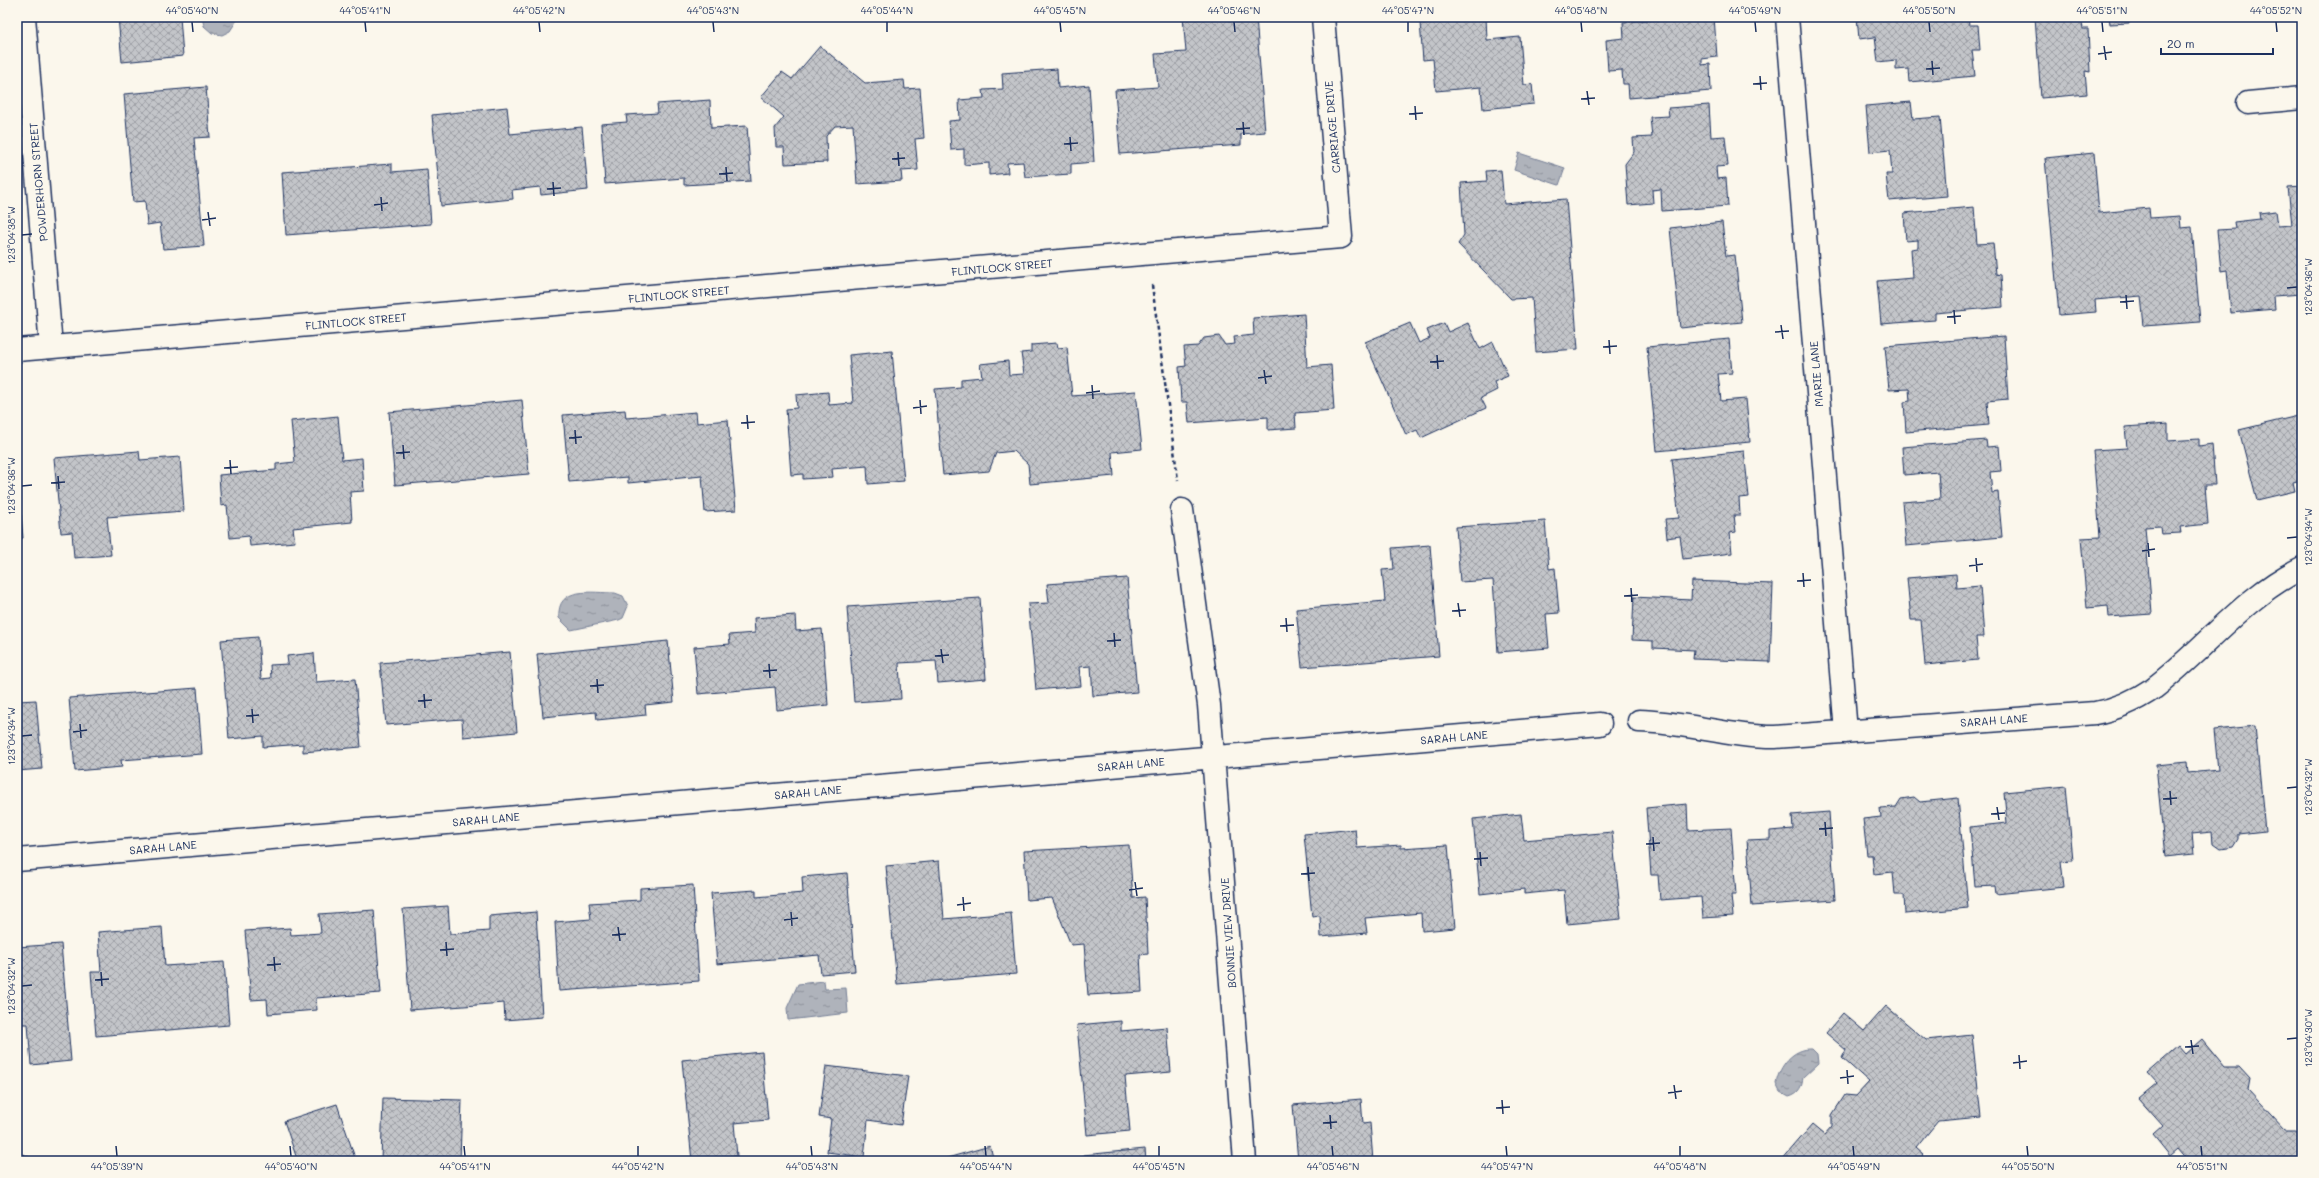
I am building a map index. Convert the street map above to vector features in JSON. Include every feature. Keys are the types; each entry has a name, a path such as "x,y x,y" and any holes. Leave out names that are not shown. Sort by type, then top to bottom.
{"street":[{"name":"POWDERHORN STREET","path":"24,17 51,347"},
{"name":"CARRIAGE DRIVE","path":"1324,17 1341,237"},
{"name":"MARIE LANE","path":"1787,17 1846,732"},
{"path":"2248,103 2302,98"},
{"name":"FLINTLOCK STREET","path":"17,350 1341,237"},
{"name":"BONNIE VIEW DRIVE","path":"1182,510 1209,705 1245,1161"},
{"name":"SARAH LANE","path":"1639,721 1682,724 1750,737 1846,732 2095,713 2114,709 2136,701 2154,688 2256,597 2275,582 2302,568"},
{"name":"SARAH LANE","path":"17,860 1600,724"}],"path":[{"path":"1148,254 1182,510"}],"water":[{"path":"202,17 239,17 230,31 222,35 212,33 204,26"},
{"path":"1519,153 1565,168 1559,185 1514,170"},
{"path":"587,592 615,593 623,596 628,606 623,618 619,620 571,630 559,618 560,607 563,600 570,596"},
{"path":"824,981 825,989 846,988 848,1013 788,1020 787,1008 798,984"},
{"path":"1805,1049 1812,1049 1817,1054 1818,1063 1803,1077 1801,1087 1798,1092 1789,1097 1780,1092 1776,1084 1780,1071 1788,1059"}],"building":[{"path":"118,17 180,17 183,56 122,62"},
{"path":"1183,17 1256,17 1265,132 1241,134 1241,145 1120,154 1115,90 1158,87 1155,54 1186,52"},
{"path":"1428,17 1486,17 1487,40 1520,37 1524,85 1532,84 1534,104 1483,109 1481,87 1436,91 1433,59 1423,60 1420,23 1428,22"},
{"path":"1688,17 1714,17 1717,57 1702,59 1702,65 1710,64 1711,91 1629,98 1628,84 1623,84 1622,70 1608,71 1606,40 1624,38 1623,22"},
{"path":"1857,17 1968,17 1969,25 1978,25 1980,50 1972,50 1975,76 1909,82 1908,69 1896,70 1896,60 1878,62 1875,37 1859,39"},
{"path":"2035,17 2086,17 2082,22 2083,29 2088,29 2090,72 2085,71 2087,94 2041,98"},
{"path":"2109,17 2128,17 2129,23 2110,24"},
{"path":"820,46 865,83 904,80 905,89 920,88 924,138 915,139 918,170 901,171 902,181 857,184 853,125 835,126 826,136 827,162 785,164 784,147 776,147 775,128 784,117 761,97 782,72 792,79"},
{"path":"1057,69 1058,88 1089,85 1094,162 1071,164 1071,174 1025,177 1023,162 1007,163 1008,173 989,175 989,163 964,165 964,149 951,150 949,121 960,120 959,100 984,98 983,90 1003,89 1002,73"},
{"path":"206,87 210,137 194,138 204,246 163,249 160,223 147,225 145,201 133,202 124,94"},
{"path":"710,100 711,128 747,126 751,181 684,185 684,178 605,184 601,124 627,122 626,115 658,113 657,104"},
{"path":"1911,102 1913,119 1940,117 1947,196 1889,201 1886,174 1892,174 1890,150 1870,152 1866,106"},
{"path":"1709,105 1711,137 1725,136 1728,166 1716,167 1717,179 1726,178 1728,206 1662,211 1661,189 1652,190 1653,203 1628,205 1625,164 1634,152 1633,138 1652,137 1650,117 1669,116 1668,108"},
{"path":"507,107 510,134 582,127 588,190 541,195 540,187 512,190 513,199 441,206 432,115"},
{"path":"2094,153 2099,213 2149,208 2150,218 2180,216 2181,228 2192,227 2200,322 2144,326 2141,296 2095,300 2096,312 2059,315 2045,158"},
{"path":"392,164 392,172 427,169 431,224 286,235 282,172"},
{"path":"1501,170 1504,204 1566,199 1578,349 1536,352 1532,298 1511,299 1458,244 1464,235 1461,183 1487,181 1486,171"},
{"path":"2302,186 2302,294 2274,296 2275,309 2231,313 2227,270 2221,271 2217,230 2235,229 2234,222 2260,219 2259,213 2276,211 2278,226 2292,225 2288,187"},
{"path":"1974,207 1977,244 1993,243 1996,274 2001,275 2003,307 1935,313 1935,320 1881,324 1877,281 1913,278 1911,249 1918,248 1918,240 1906,241 1904,213"},
{"path":"1722,222 1726,256 1735,255 1742,322 1680,328 1670,228"},
{"path":"1304,314 1307,367 1331,365 1334,410 1295,413 1296,428 1268,430 1268,417 1189,423 1187,402 1181,402 1179,367 1186,366 1184,347 1198,346 1204,338 1219,336 1225,345 1235,344 1234,337 1254,335 1253,318"},
{"path":"1410,323 1419,343 1430,338 1427,330 1444,323 1448,332 1468,323 1480,349 1493,342 1508,376 1494,382 1497,390 1481,398 1486,408 1421,438 1417,430 1406,435 1365,342"},
{"path":"2004,336 2008,399 1987,401 1989,425 1906,432 1904,402 1910,401 1909,389 1889,390 1885,346"},
{"path":"1729,339 1732,373 1718,374 1721,401 1746,399 1750,442 1657,451 1647,347"},
{"path":"1057,343 1058,348 1067,347 1072,396 1136,391 1142,449 1112,452 1114,476 1030,484 1028,464 1014,451 996,453 989,471 943,475 935,389 961,387 961,379 982,377 980,364 1008,361 1009,375 1024,374 1021,353 1031,352 1031,345"},
{"path":"892,351 904,481 868,484 867,466 832,469 833,477 803,479 803,474 791,475 786,409 797,408 796,395 828,392 829,405 853,403 849,355"},
{"path":"522,400 529,474 395,485 389,412"},
{"path":"625,410 626,418 696,412 697,423 728,420 736,510 705,512 702,476 628,483 628,477 569,482 563,415"},
{"path":"2302,415 2302,480 2293,482 2295,491 2257,500 2239,430"},
{"path":"338,416 342,460 362,458 364,491 350,492 352,522 293,528 295,542 250,546 249,536 230,538 227,505 221,506 219,475 276,470 276,464 295,462 291,421"},
{"path":"2168,424 2168,441 2199,439 2199,446 2212,444 2215,485 2205,485 2208,524 2180,527 2181,533 2161,534 2160,526 2145,527 2152,614 2109,617 2108,606 2087,608 2081,538 2100,537 2093,450 2127,448 2125,427"},
{"path":"1986,440 1987,447 1999,446 2001,471 1990,472 1992,493 1998,492 2002,537 1906,546 1902,502 1940,499 1938,472 1904,475 1902,447"},
{"path":"139,451 140,460 180,457 184,511 107,517 111,555 74,558 72,532 61,533 54,458"},
{"path":"1744,451 1749,497 1739,498 1740,515 1734,515 1736,532 1730,533 1732,553 1683,559 1680,536 1667,538 1665,519 1679,518 1672,459"},
{"path":"17,465 23,538 17,539"},
{"path":"1545,521 1549,569 1555,568 1559,613 1546,614 1549,648 1498,652 1493,580 1460,582 1456,527"},
{"path":"1430,545 1439,656 1302,667 1296,609 1385,601 1382,570 1394,569 1392,548"},
{"path":"1956,574 1957,588 1980,586 1984,637 1976,637 1978,660 1925,665 1921,620 1911,620 1907,578"},
{"path":"1127,578 1137,692 1093,696 1091,666 1079,667 1081,686 1036,690 1028,604 1049,603 1047,584"},
{"path":"1692,581 1773,584 1770,662 1693,659 1694,650 1653,648 1653,641 1632,640 1634,597 1691,600"},
{"path":"980,598 986,679 938,683 936,661 899,663 901,699 854,702 847,607"},
{"path":"795,615 796,631 822,629 828,705 777,710 775,687 698,694 694,647 730,644 729,635 755,633 754,618"},
{"path":"258,637 261,679 271,678 270,665 288,664 287,656 314,653 316,682 355,679 361,747 303,752 303,744 263,747 263,736 229,739 221,640"},
{"path":"668,641 674,702 645,705 646,715 597,720 596,712 543,717 537,654"},
{"path":"510,652 517,732 463,737 462,719 386,725 380,663"},
{"path":"197,688 202,754 121,760 122,767 75,771 69,698"},
{"path":"17,693 18,701 36,700 42,769 17,771"},
{"path":"2255,726 2265,831 2238,834 2238,839 2233,847 2220,849 2213,844 2212,832 2192,834 2194,854 2165,857 2156,765 2187,762 2188,773 2218,770 2214,730"},
{"path":"2066,786 2073,860 2061,861 2064,887 1996,894 1995,886 1975,887 1970,827 2007,823 2004,792"},
{"path":"1914,797 1920,802 1958,798 1968,908 1905,914 1904,895 1895,895 1893,872 1874,874 1872,855 1867,855 1863,819 1881,817 1880,808 1896,807 1901,799"},
{"path":"1687,804 1688,830 1731,828 1736,895 1731,895 1733,916 1703,918 1701,897 1660,900 1658,875 1651,875 1646,808"},
{"path":"1829,812 1835,900 1752,906 1747,840 1770,839 1770,831 1793,829 1792,815"},
{"path":"1521,814 1524,840 1612,832 1621,919 1567,924 1564,890 1524,894 1524,889 1480,894 1473,819"},
{"path":"1355,829 1357,848 1401,845 1401,848 1448,845 1455,928 1422,931 1421,913 1365,918 1367,933 1321,937 1320,916 1312,917 1304,834"},
{"path":"1129,845 1133,898 1145,897 1148,954 1140,955 1142,992 1088,995 1084,944 1071,945 1052,898 1027,900 1024,851"},
{"path":"939,861 944,919 1011,913 1016,974 897,984 886,866"},
{"path":"847,873 855,971 821,974 819,955 717,964 711,893 756,890 756,897 803,893 802,877"},
{"path":"693,885 699,981 559,991 555,922 591,919 589,903 640,900 640,888"},
{"path":"448,906 450,934 489,931 489,916 536,912 542,1017 505,1020 504,1003 410,1010 403,909"},
{"path":"374,910 381,993 316,998 317,1010 268,1014 267,999 251,1000 245,931 290,928 291,935 321,933 319,914"},
{"path":"162,927 165,966 224,962 229,1025 96,1036 91,972 101,972 98,932"},
{"path":"61,944 71,1061 31,1065 28,1024 17,1024 17,947"},
{"path":"1886,1006 1926,1040 1972,1035 1981,1117 1938,1121 1916,1148 1924,1155 1919,1161 1781,1161 1812,1125 1824,1135 1832,1126 1832,1115 1845,1095 1856,1096 1869,1082 1842,1058 1846,1050 1826,1033 1843,1013 1864,1031"},
{"path":"1121,1021 1121,1031 1167,1027 1171,1072 1125,1076 1130,1131 1087,1135 1077,1025"},
{"path":"2202,1039 2225,1067 2239,1067 2250,1079 2248,1090 2284,1129 2294,1129 2302,1138 2302,1159 2300,1161 2190,1161 2179,1148 2171,1155 2154,1134 2163,1126 2138,1098 2156,1083 2147,1073 2178,1046 2185,1054"},
{"path":"762,1052 768,1120 734,1123 737,1156 692,1161 682,1060"},
{"path":"826,1066 908,1076 901,1125 868,1120 864,1157 827,1152 831,1119 819,1117"},
{"path":"383,1098 462,1100 460,1161 381,1161"},
{"path":"1361,1099 1363,1124 1370,1123 1373,1161 1298,1161 1293,1105"},
{"path":"337,1104 356,1161 289,1161 297,1159 284,1121"},
{"path":"990,1146 994,1161 948,1161 947,1158"},
{"path":"1145,1149 1146,1161 1084,1161 1083,1155"},
{"path":"23,1154 36,1161 19,1161"}]}
